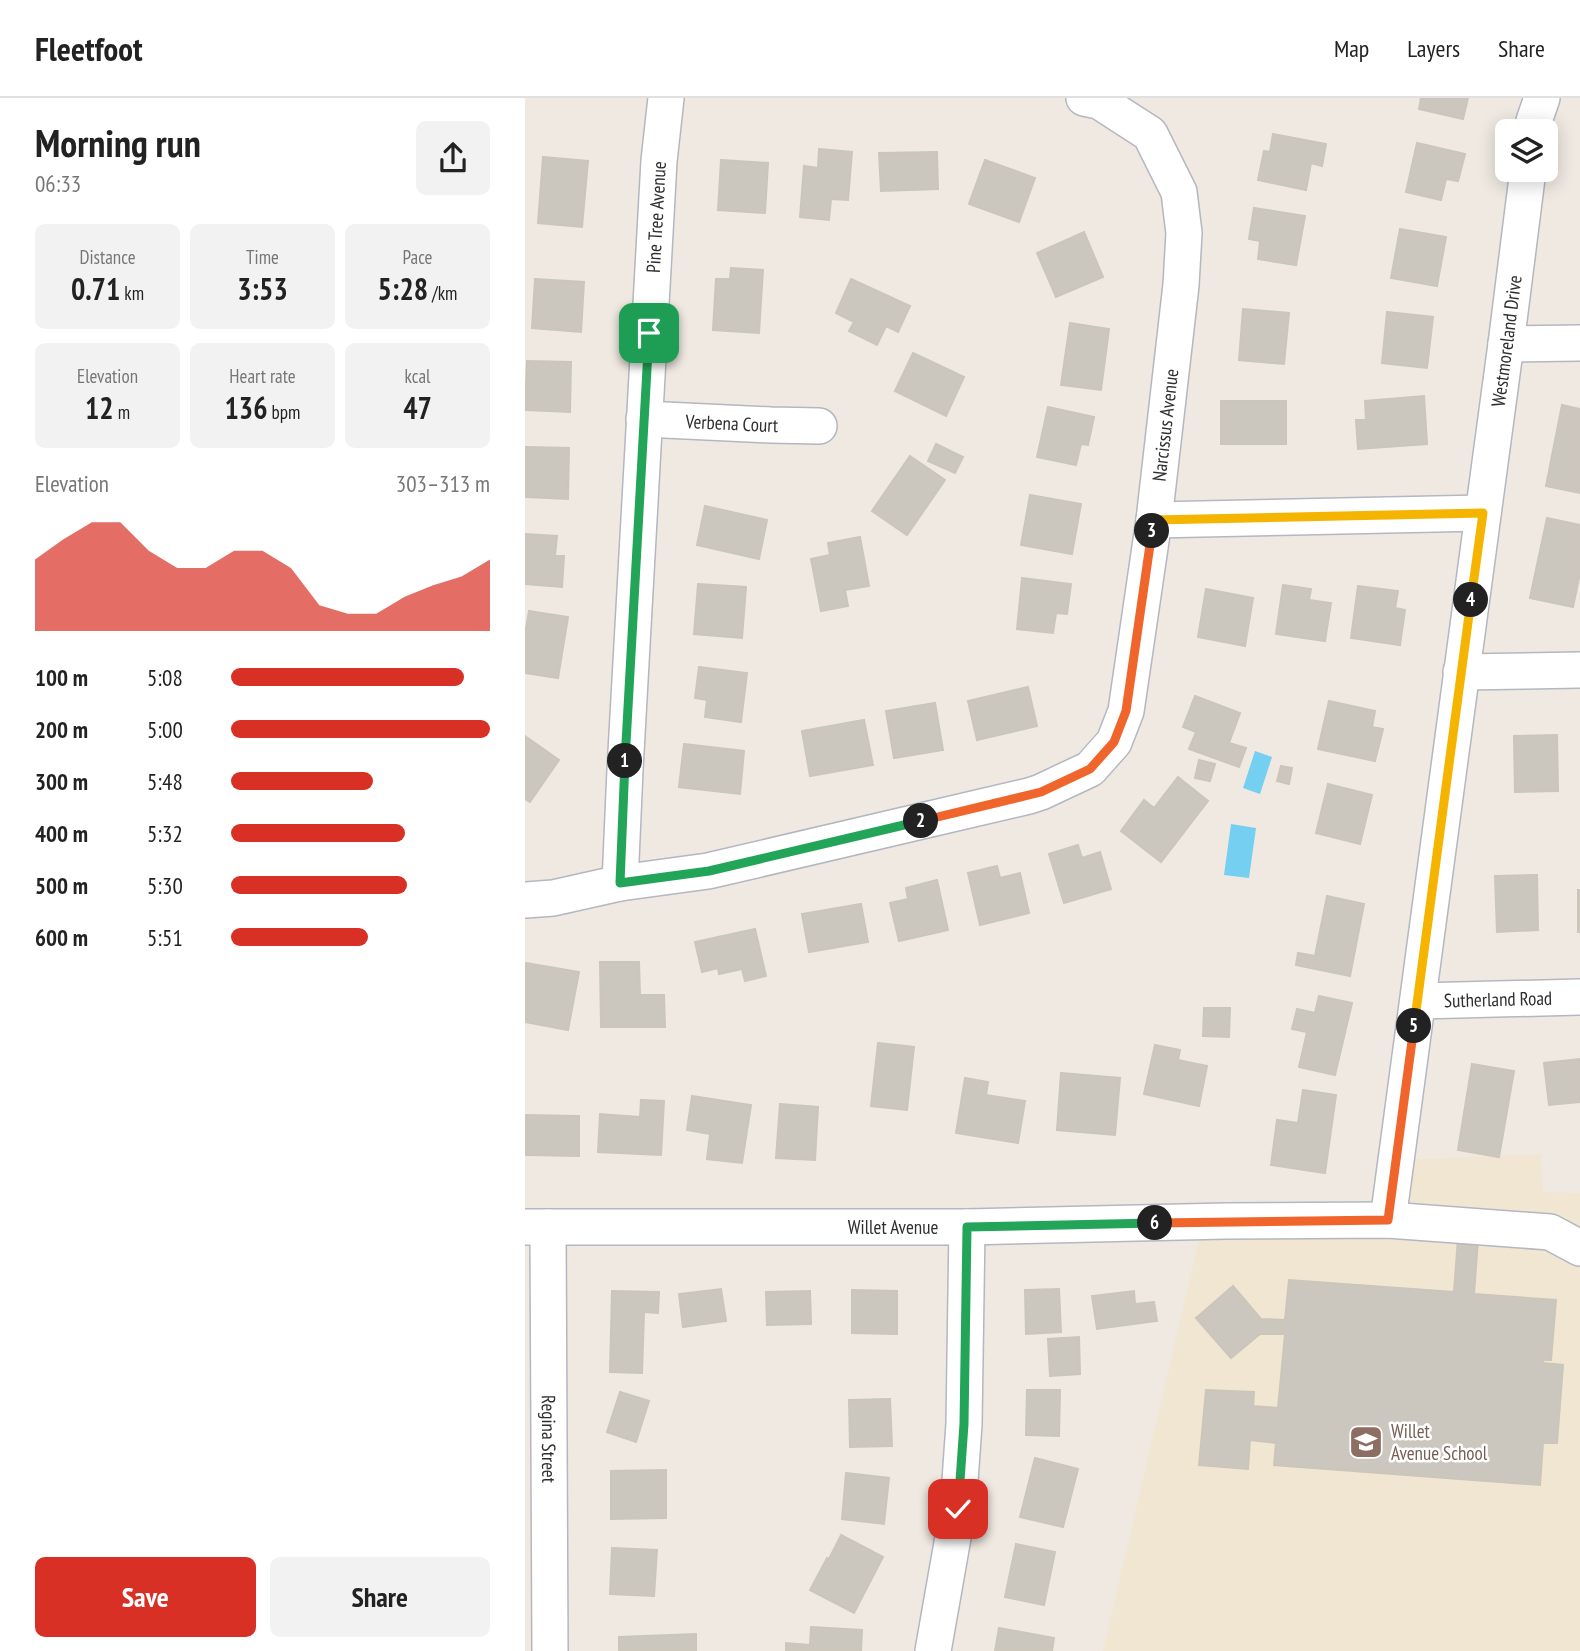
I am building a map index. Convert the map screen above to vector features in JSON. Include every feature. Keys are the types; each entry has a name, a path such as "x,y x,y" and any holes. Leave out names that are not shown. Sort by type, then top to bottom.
{"street":[{"name":"Pine Tree Avenue","path":"620,883 659,161 666,98"},
{"name":"Narcissus Avenue","path":"525,900 553,898 620,883 709,871 1029,796 1090,769 1114,742 1126,711 1154,520 1181,285 1184,233 1179,192 1150,134 1099,101 1084,98"},
{"path":"1535,119 1542,98"},
{"name":"Westmoreland Drive","path":"1388,1220 1526,182"},
{"path":"1506,344 1580,343"},
{"name":"Verbena Court","path":"644,419 819,426"},
{"path":"1154,520 1483,513"},
{"path":"1461,672 1580,670"},
{"name":"Sutherland Road","path":"1418,1001 1580,997"},
{"name":"Willet Avenue","path":"537,1227 967,1227 1388,1220 1550,1232 1580,1248"},
{"name":"Regina Street","path":"537,1227 550,1651"},
{"path":"933,1651 958,1509 964,1424 967,1227"}],"shaded area":[{"name":"Willet Avenue School","path":"1541,1154 1543,1192 1580,1193 1580,1651 1103,1651 1203,1222 1388,1233 1401,1160"}],"water":[{"path":"1255,751 1272,757 1260,794 1243,788"},
{"path":"1231,824 1256,828 1249,878 1224,875"}],"building":[{"path":"1421,98 1468,98 1463,119 1419,109"},
{"path":"1273,134 1326,144 1322,166 1311,163 1306,190 1258,180 1264,151 1270,152"},
{"path":"1417,143 1465,154 1458,181 1446,179 1441,200 1406,192"},
{"path":"819,149 852,152 848,200 831,199 829,220 800,217 804,166 818,168"},
{"path":"937,152 938,189 881,191 879,153"},
{"path":"543,157 588,161 582,227 538,223"},
{"path":"721,160 768,163 765,213 718,210"},
{"path":"985,160 1035,178 1019,222 969,204"},
{"path":"1254,208 1305,216 1296,265 1258,259 1260,241 1249,239"},
{"path":"1400,229 1446,237 1437,286 1391,278"},
{"path":"1084,232 1103,277 1056,297 1037,253"},
{"path":"731,268 763,270 759,333 713,330 716,279 730,279"},
{"path":"535,279 584,282 581,332 532,328"},
{"path":"851,279 910,306 898,332 886,326 877,345 849,331 854,322 836,313"},
{"path":"1243,309 1289,313 1284,364 1239,360"},
{"path":"1387,312 1433,317 1427,368 1382,363"},
{"path":"1070,323 1109,329 1101,390 1061,385"},
{"path":"913,353 964,377 946,416 895,391"},
{"path":"527,361 571,362 570,412 525,410"},
{"path":"1424,396 1427,444 1358,449 1356,420 1366,420 1365,401"},
{"path":"1221,401 1286,401 1286,444 1221,444"},
{"path":"1562,405 1580,409 1580,493 1546,486"},
{"path":"1048,407 1094,417 1088,445 1081,444 1076,465 1037,457"},
{"path":"936,444 963,457 955,473 928,461"},
{"path":"525,447 569,448 568,499 525,497"},
{"path":"910,456 945,480 907,535 872,511"},
{"path":"1030,495 1081,504 1072,554 1021,545"},
{"path":"705,506 767,520 759,559 697,545"},
{"path":"1547,518 1580,525 1580,573 1573,607 1530,598"},
{"path":"525,534 557,536 555,556 564,556 562,587 525,584"},
{"path":"860,537 869,586 845,590 848,606 821,611 811,559 830,555 828,543"},
{"path":"1022,578 1071,584 1067,614 1056,613 1053,633 1017,629"},
{"path":"698,584 746,587 742,638 694,634"},
{"path":"1283,585 1311,589 1309,600 1331,603 1325,641 1276,634"},
{"path":"1358,586 1398,591 1395,608 1405,610 1400,645 1351,638"},
{"path":"1206,589 1253,598 1245,646 1198,637"},
{"path":"529,611 568,617 558,678 525,673 525,634"},
{"path":"699,667 747,673 741,722 705,717 707,700 695,698"},
{"path":"1028,687 1037,726 977,740 968,701"},
{"path":"1195,696 1240,713 1229,743 1246,748 1239,767 1189,749 1196,732 1183,727"},
{"path":"1329,701 1375,711 1372,727 1383,729 1375,761 1318,749"},
{"path":"935,703 943,750 894,758 886,711"},
{"path":"864,720 873,765 810,776 802,731"},
{"path":"1557,735 1558,791 1515,792 1514,736"},
{"path":"525,736 559,760 530,802 525,799"},
{"path":"684,744 744,751 740,794 679,787"},
{"path":"1199,760 1215,764 1210,781 1195,778"},
{"path":"1281,766 1292,768 1289,784 1277,781"},
{"path":"1178,777 1208,801 1161,862 1121,831 1144,800 1154,808"},
{"path":"1328,784 1372,795 1360,844 1316,833"},
{"path":"1078,845 1082,858 1100,852 1111,889 1064,903 1049,854"},
{"path":"997,866 1000,878 1020,873 1029,913 980,925 968,873"},
{"path":"1537,875 1538,930 1497,932 1495,876"},
{"path":"937,880 948,930 899,941 890,903 908,899 906,888"},
{"path":"1580,890 1580,932 1578,932"},
{"path":"1327,896 1364,904 1350,976 1296,965 1298,953 1315,956"},
{"path":"861,904 868,942 809,952 802,914"},
{"path":"755,929 766,976 745,981 742,969 719,974 718,968 702,972 695,942"},
{"path":"600,962 639,962 640,995 664,995 665,1027 601,1027"},
{"path":"526,963 579,972 568,1030 525,1022"},
{"path":"1319,996 1352,1003 1335,1075 1299,1067 1307,1032 1292,1029 1297,1009 1315,1013"},
{"path":"1204,1008 1230,1008 1229,1037 1203,1036"},
{"path":"878,1043 914,1047 907,1110 871,1106"},
{"path":"1155,1045 1180,1050 1178,1060 1207,1066 1199,1106 1144,1094"},
{"path":"1580,1059 1580,1102 1549,1105 1544,1063"},
{"path":"1472,1064 1514,1071 1499,1157 1458,1150"},
{"path":"1061,1073 1120,1078 1115,1135 1057,1130"},
{"path":"965,1078 988,1082 986,1095 1025,1101 1018,1143 956,1133"},
{"path":"1303,1090 1336,1095 1325,1173 1271,1165 1277,1120 1298,1123"},
{"path":"692,1096 751,1105 742,1163 707,1159 710,1134 687,1130"},
{"path":"641,1100 664,1101 661,1155 598,1152 600,1114 640,1117"},
{"path":"780,1104 818,1107 815,1160 776,1158"},
{"path":"525,1115 579,1116 579,1156 525,1155"},
{"path":"1458,1238 1478,1240 1474,1294 1556,1300 1551,1360 1543,1360 1543,1363 1563,1365 1557,1443 1543,1443 1540,1485 1274,1465 1276,1443 1250,1440 1248,1469 1199,1465 1206,1390 1254,1392 1253,1406 1278,1408 1285,1334 1260,1334 1231,1358 1196,1318 1233,1286 1261,1319 1285,1320 1289,1280 1454,1292"},
{"path":"721,1289 726,1321 683,1327 679,1294"},
{"path":"1059,1289 1061,1332 1026,1334 1025,1290"},
{"path":"852,1290 897,1291 897,1334 852,1333"},
{"path":"612,1291 659,1292 658,1313 644,1312 642,1373 610,1372"},
{"path":"810,1291 811,1324 767,1325 766,1292"},
{"path":"1134,1291 1135,1304 1154,1302 1157,1321 1097,1329 1092,1296"},
{"path":"1079,1337 1080,1374 1050,1376 1048,1339"},
{"path":"1027,1390 1060,1390 1059,1436 1026,1435"},
{"path":"620,1392 649,1401 636,1442 607,1432"},
{"path":"890,1399 892,1446 850,1447 849,1400"},
{"path":"1035,1458 1078,1469 1063,1527 1020,1517"},
{"path":"666,1470 666,1518 611,1519 611,1471"},
{"path":"846,1473 889,1478 884,1524 842,1519"},
{"path":"841,1535 883,1557 854,1613 810,1590"},
{"path":"1016,1544 1055,1552 1044,1605 1005,1597"},
{"path":"612,1548 657,1550 654,1596 610,1594"},
{"path":"811,1627 862,1630 861,1651 786,1651 786,1643 810,1645"},
{"path":"999,1628 1054,1638 1052,1651 995,1651"},
{"path":"696,1634 696,1651 619,1651 619,1637"}],"place":[{"name":"Willet Avenue School","path":"1366,1442"}],"route":[{"path":"649,333 620,883 709,871 1029,796 1090,769 1114,742 1126,711 1154,520 1483,513 1388,1220 967,1227 964,1424 958,1509"}]}
